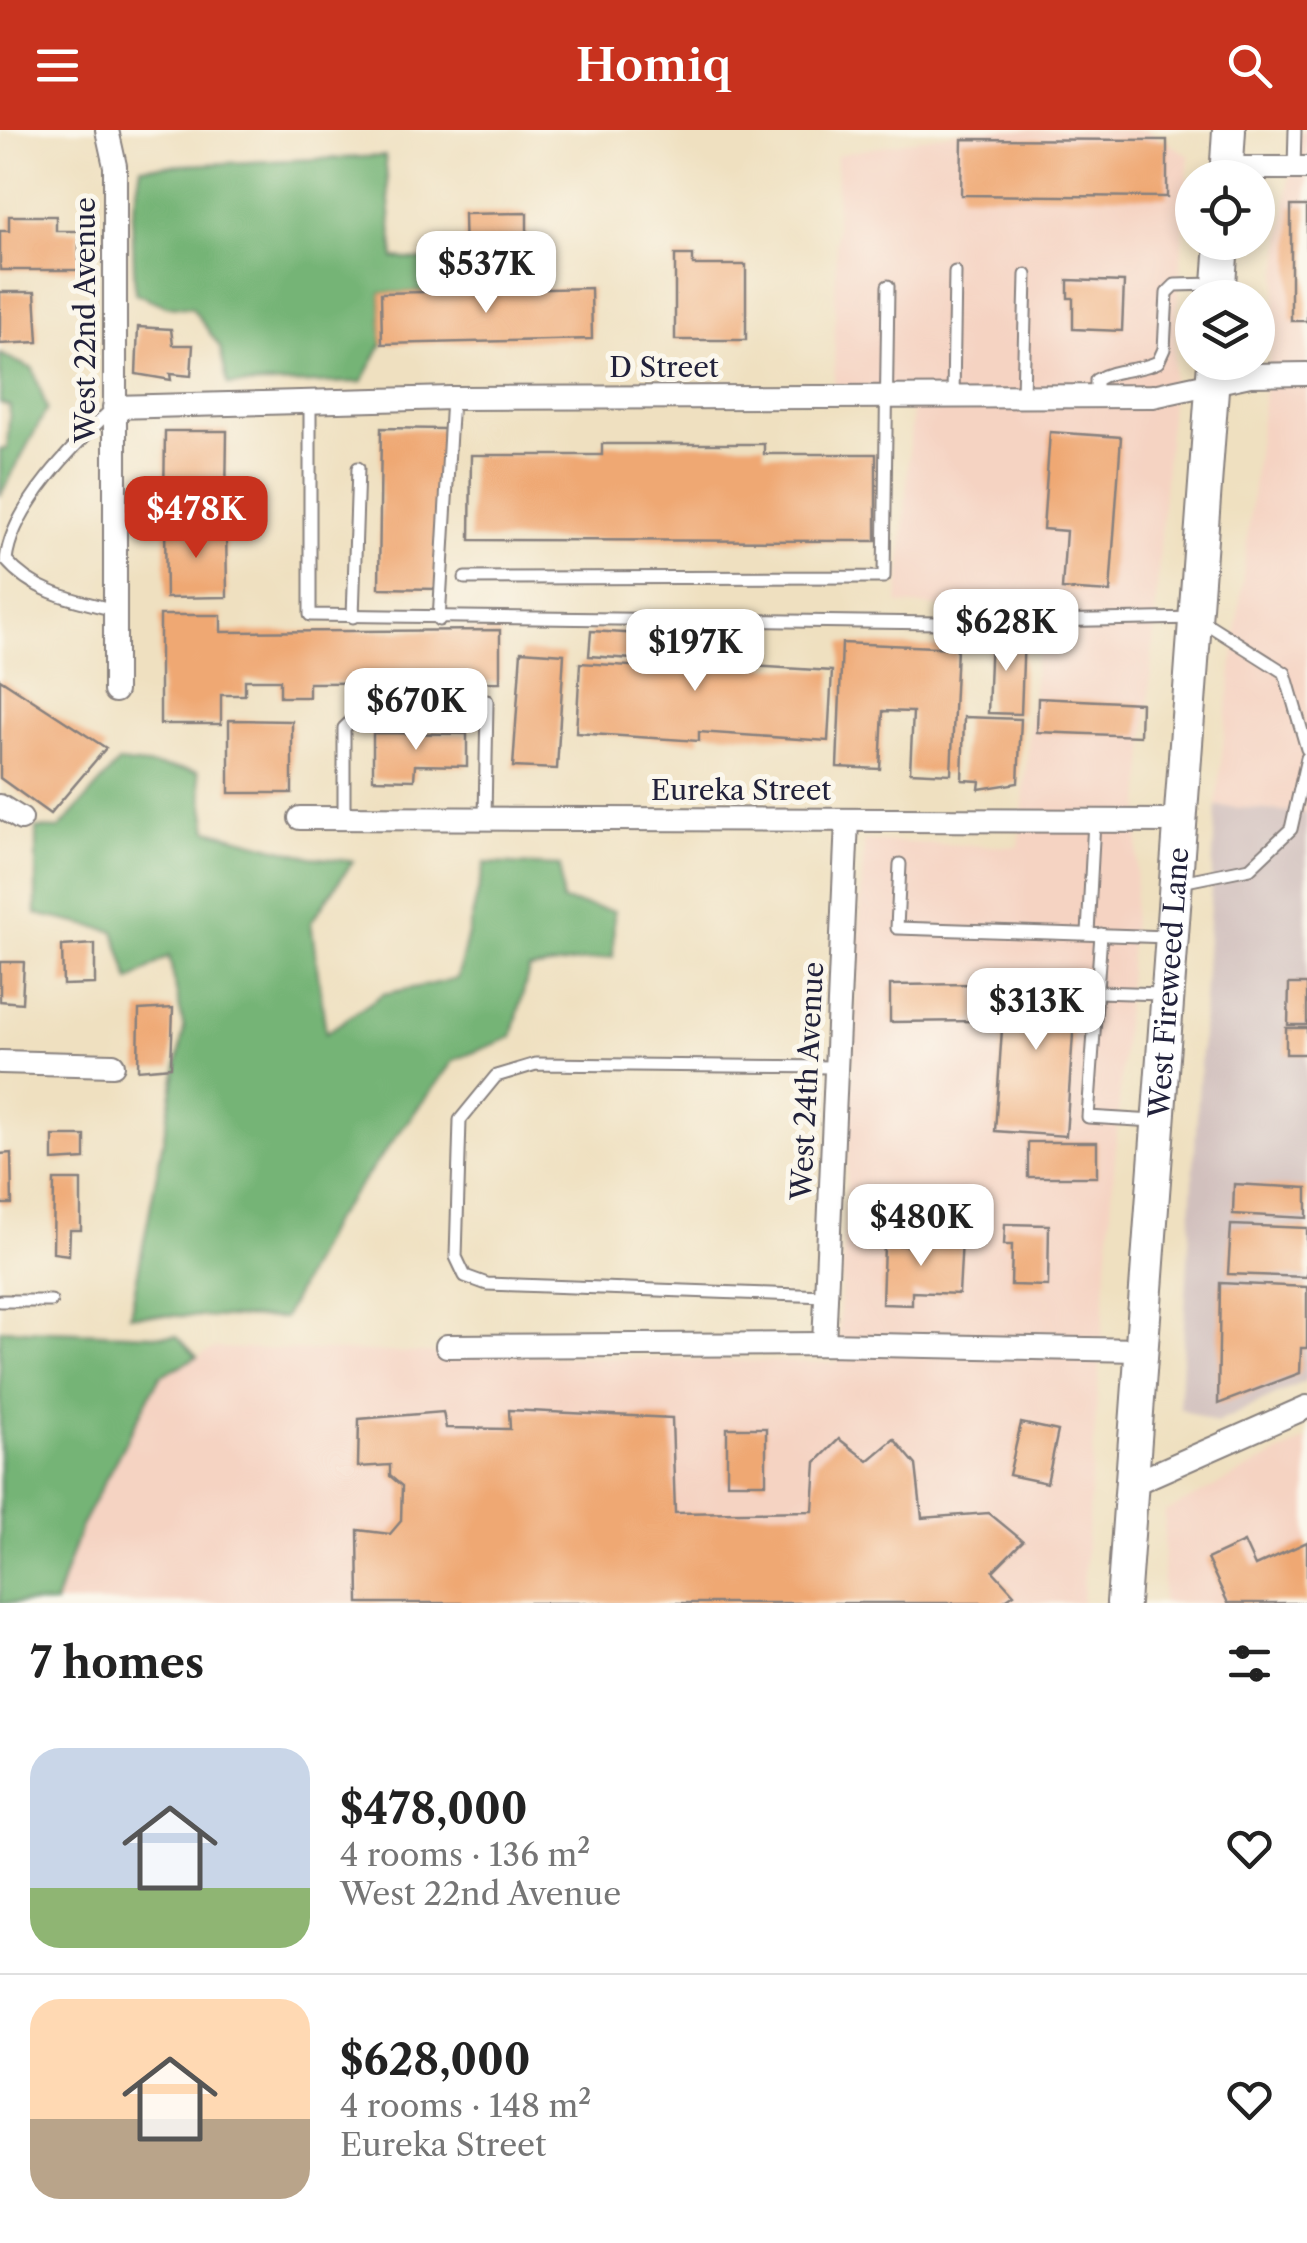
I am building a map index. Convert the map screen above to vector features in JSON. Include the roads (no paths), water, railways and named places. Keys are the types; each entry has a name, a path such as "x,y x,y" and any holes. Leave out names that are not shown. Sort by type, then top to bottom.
{"main road":[{"path":"1227,160 1229,130"},
{"name":"West Fireweed Lane","path":"1123,1603 1213,380"}],"street":[{"name":"West 22nd Avenue","path":"107,130 115,166 115,691"},
{"path":"1275,170 1301,168"},
{"name":"D Street","path":"1275,373 1307,374"},
{"name":"D Street","path":"114,407 452,398 1152,396 1193,380"},
{"path":"0,806 21,819"},
{"name":"Eureka Street","path":"300,818 1182,822"},
{"name":"West 24th Avenue","path":"824,1344 848,821"},
{"path":"0,1062 114,1065"},
{"path":"446,1346 824,1344 1141,1350"},
{"path":"1130,1485 1307,1407"}],"lane":[{"path":"1295,130 1301,168"},
{"path":"953,396 955,272"},
{"path":"1023,396 1026,275"},
{"path":"1096,396 1096,380 1110,372 1139,371 1158,362 1164,349 1167,293 1175,285"},
{"path":"465,578 884,577 888,286"},
{"path":"440,620 452,398"},
{"path":"310,400 310,615 440,620 939,623 1198,618 1284,673 1307,750"},
{"path":"114,407 74,445 24,514 8,538 6,560 22,579 40,588 115,610"},
{"path":"353,617 358,468"},
{"path":"344,818 344,728 372,701 468,701 488,702 485,819"},
{"path":"1177,883 1250,868 1291,829 1307,758"},
{"path":"1094,821 1097,992 1088,1117 1158,1121"},
{"path":"900,864 897,928 1172,937"},
{"path":"1097,992 1167,994"},
{"path":"826,1296 486,1284 465,1276 456,1257 460,1120 496,1076 536,1064 838,1067"},
{"path":"0,1302 51,1301"}]}
